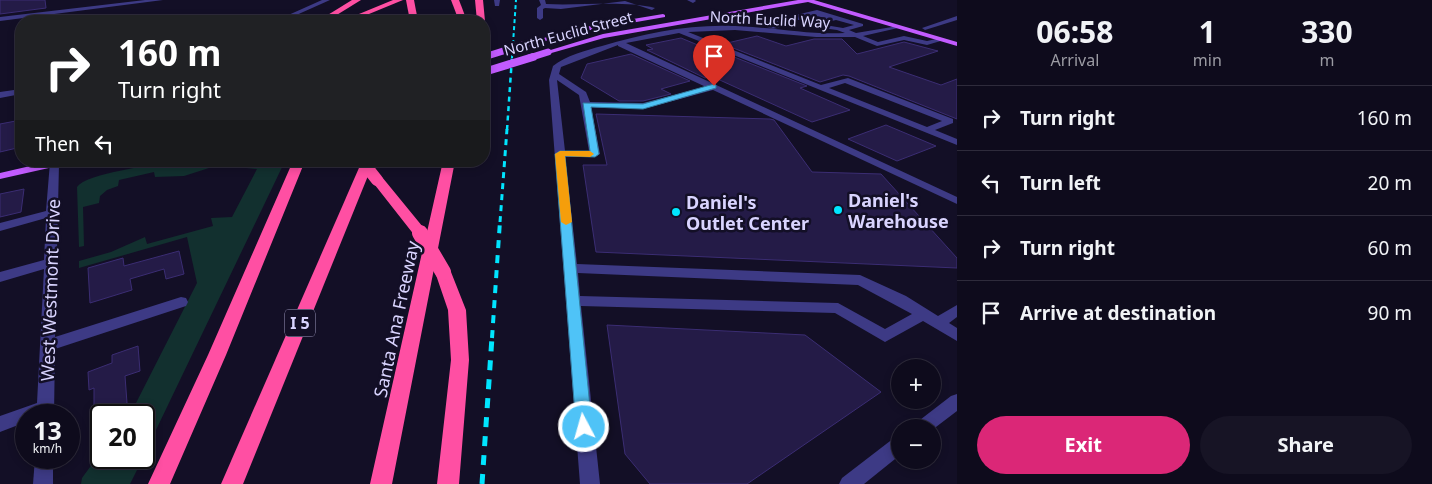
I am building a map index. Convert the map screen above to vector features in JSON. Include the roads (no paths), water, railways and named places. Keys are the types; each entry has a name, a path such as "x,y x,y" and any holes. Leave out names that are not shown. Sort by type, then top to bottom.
{"highway":[{"path":"332,15 357,0"},
{"path":"361,15 399,0"},
{"path":"410,0 413,15"},
{"path":"455,0 460,15"},
{"path":"479,0 480,15"},
{"path":"159,484 217,355 296,167"},
{"name":"I 5","path":"232,484 365,167"},
{"path":"367,167 430,248 443,272 457,310 460,360 448,484"},
{"name":"Santa Ana Freeway","path":"381,484 448,167"}],"main road":[{"path":"711,9 769,0"},
{"path":"808,0 957,44"},
{"name":"North Euclid Street","path":"490,70 603,36 808,0"},
{"path":"828,0 957,37"},
{"name":"North Euclid Street","path":"490,55 555,36 606,25 674,15"},
{"path":"0,176 42,167"}],"street":[{"path":"31,15 160,0"},
{"path":"292,15 327,0"},
{"path":"540,18 540,8 543,3 585,5 623,0"},
{"path":"627,0 652,8"},
{"path":"585,5 592,9"},
{"path":"805,26 834,18 818,14 784,22 780,26 764,23 817,12 861,25 843,30"},
{"path":"0,19 15,17"},
{"path":"925,28 957,18"},
{"path":"798,35 792,26 835,27 877,44 904,38 927,43 941,40"},
{"name":"North Euclid Way","path":"556,71 570,59 621,44 680,31 725,28 798,35 856,37 896,27"},
{"path":"680,31 957,142"},
{"path":"621,44 957,201"},
{"path":"560,154 595,154 583,94 556,71 553,80 590,484"},
{"path":"822,87 845,80 950,120 927,130"},
{"path":"586,104 643,106 714,86"},
{"path":"0,96 15,93"},
{"name":"West Westmont Drive","path":"45,404 52,213 59,167"},
{"path":"0,226 52,213"},
{"path":"0,277 50,263"},
{"path":"571,268 860,280 901,300 957,335"},
{"path":"573,301 838,308 885,336 923,314"},
{"path":"48,345 181,302"},
{"path":"938,323 957,310"},
{"path":"934,419 957,401"},
{"path":"0,424 15,420"},
{"path":"849,484 891,451"},
{"path":"43,484 44,469"}],"railway":[{"path":"512,58 516,0"},
{"path":"507,130 512,57"},
{"path":"500,222 507,129"},
{"path":"492,338 500,221"},
{"path":"482,484 492,337"}],"place":[{"name":"Daniel's Warehouse","path":"838,210"},
{"name":"Daniel's Outlet Center","path":"676,212"}]}
